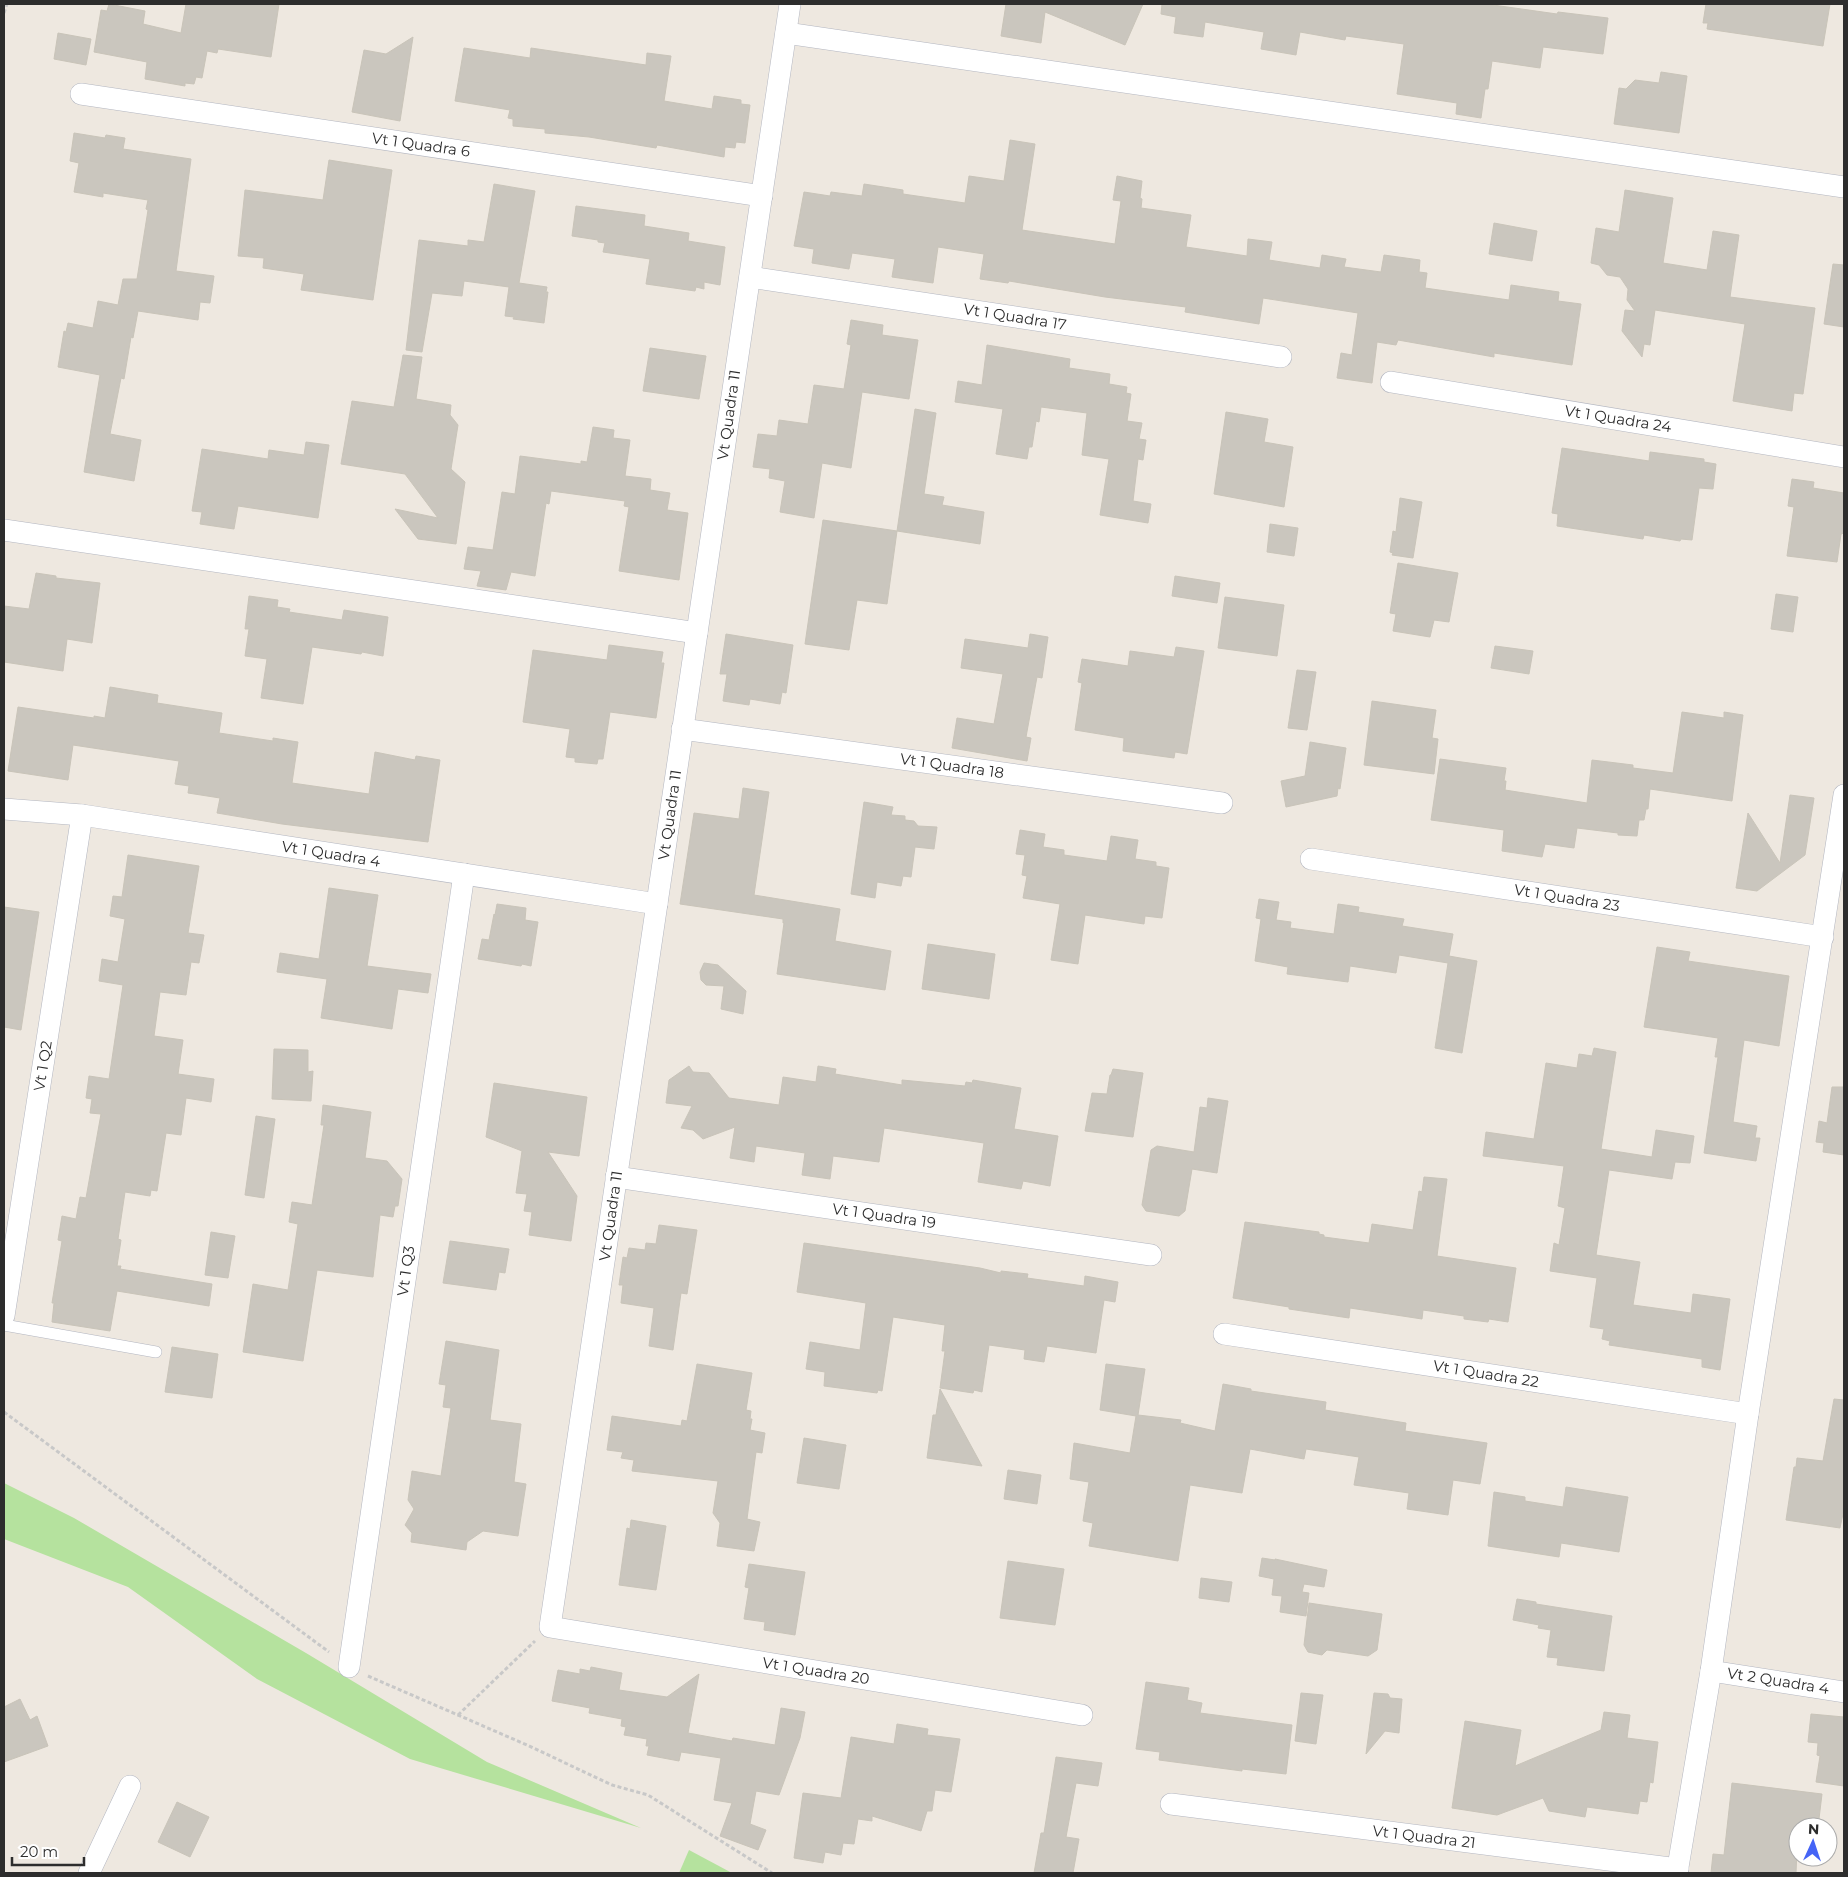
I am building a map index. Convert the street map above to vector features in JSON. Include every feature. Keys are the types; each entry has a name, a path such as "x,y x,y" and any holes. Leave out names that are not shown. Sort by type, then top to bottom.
{"street":[{"name":"Vt Quadra 11","path":"550,1627 790,4"},
{"path":"786,33 1844,187"},
{"name":"Vt 1 Quadra 6","path":"80,94 762,196"},
{"name":"Vt 1 Quadra 17","path":"750,277 1281,357"},
{"name":"Vt 1 Quadra 24","path":"1392,382 1844,457"},
{"path":"4,530 697,633"},
{"name":"Vt 1 Quadra 18","path":"682,729 1222,803"},
{"path":"1678,1871 1711,1671 1748,1414 1844,795"},
{"name":"Vt 1 Quadra 4","path":"4,809 82,816 657,904"},
{"name":"Vt 1 Q2","path":"4,1316 82,816"},
{"name":"Vt 1 Quadra 23","path":"1311,860 1823,937"},
{"name":"Vt 1 Q3","path":"349,1667 464,874"},
{"name":"Vt 1 Quadra 19","path":"616,1178 1151,1255"},
{"name":"Vt 1 Quadra 22","path":"1224,1334 1748,1414"},
{"name":"Vt 1 Quadra 20","path":"550,1627 1082,1715"},
{"name":"Vt 2 Quadra 4","path":"1711,1671 1844,1692"},
{"path":"89,1873 130,1786"},
{"name":"Vt 1 Quadra 21","path":"1171,1804 1678,1871"}],"lane":[{"path":"4,1325 156,1352"}],"path":[{"path":"4,13 7,4"},
{"path":"4,1412 349,1667 527,1744 612,1785 648,1795 772,1873"},
{"path":"458,1715 550,1627"}],"green space":[{"path":"4,1483 74,1518 306,1653 487,1762 641,1828 410,1759 257,1679 128,1587 4,1539"},
{"path":"689,1850 732,1873 679,1873"}],"building":[{"path":"109,4 145,11 143,24 181,33 186,4 279,4 271,57 218,49 217,53 207,51 202,78 196,77 194,84 185,83 185,86 145,79 147,62 94,52 101,10 107,11"},
{"path":"1006,4 1143,4 1125,45 1045,12 1041,43 1001,36"},
{"path":"1162,4 1486,4 1557,14 1558,12 1608,18 1603,54 1543,47 1540,68 1492,61 1488,89 1485,89 1481,118 1456,114 1457,103 1397,94 1404,44 1346,36 1345,40 1300,32 1296,55 1261,49 1264,32 1205,22 1203,37 1174,33 1176,17 1161,14"},
{"path":"1706,4 1830,4 1823,46 1707,29 1708,23 1703,23"},
{"path":"58,33 91,39 86,65 54,59"},
{"path":"413,37 400,121 352,112 364,50 386,54"},
{"path":"464,48 530,58 531,48 646,65 647,53 671,56 664,101 712,109 714,96 741,100 741,104 750,105 745,143 736,142 735,148 725,147 724,157 657,145 656,148 589,137 545,133 545,129 513,126 513,119 508,118 510,110 455,101"},
{"path":"1661,72 1687,76 1679,133 1614,124 1619,88 1626,89 1635,80 1659,83"},
{"path":"74,133 105,138 106,135 125,138 123,149 191,159 176,271 214,276 210,303 200,302 198,320 138,311 133,338 131,337 124,379 121,378 110,434 141,440 134,481 84,472 100,375 58,367 64,331 66,332 68,323 93,328 98,301 118,305 123,279 137,279 148,200 103,193 103,197 74,192 79,163 70,161"},
{"path":"1010,140 1035,144 1022,230 1115,244 1121,201 1113,200 1117,176 1142,181 1141,208 1191,215 1186,247 1247,256 1248,239 1272,242 1269,260 1320,268 1322,255 1346,259 1344,267 1381,272 1384,255 1420,260 1419,272 1427,273 1425,288 1509,300 1511,285 1559,292 1558,301 1581,304 1572,365 1494,353 1494,357 1398,340 1396,345 1377,342 1372,383 1337,378 1341,353 1352,355 1358,313 1263,298 1259,324 1185,312 1186,307 1105,297 1009,281 1008,283 980,279 984,254 938,247 933,283 892,277 895,259 852,253 849,269 812,263 814,249 794,246 804,192 830,196 831,192 862,196 864,184 903,190 903,194 965,203 969,176 1004,181"},
{"path":"329,160 392,170 373,300 301,290 304,274 263,268 264,258 238,256 245,190 323,200"},
{"path":"494,184 535,191 519,283 547,287 544,323 513,319 514,317 505,316 509,287 464,281 462,296 432,293 422,352 406,350 419,240 468,246 468,240 484,242"},
{"path":"1625,190 1673,198 1663,263 1707,270 1713,231 1739,235 1730,297 1815,308 1803,394 1794,393 1792,411 1733,401 1745,324 1655,310 1650,345 1644,344 1642,357 1622,331 1625,310 1635,311 1627,300 1628,289 1620,277 1607,275 1599,265 1591,263 1596,228 1619,232"},
{"path":"576,206 645,215 644,226 689,233 688,241 725,247 720,285 704,282 704,289 696,287 695,291 646,284 650,259 603,252 605,243 572,236"},
{"path":"1494,223 1537,231 1532,261 1489,254"},
{"path":"1833,264 1844,265 1844,327 1824,324"},
{"path":"851,320 883,325 882,335 918,340 909,399 862,392 851,468 822,463 814,518 780,512 785,481 769,478 770,469 753,467 758,434 777,436 779,420 808,424 814,385 844,389 851,345 847,344"},
{"path":"987,345 1070,359 1069,368 1110,374 1109,384 1127,387 1126,393 1131,394 1127,421 1142,423 1139,439 1146,440 1143,460 1138,459 1133,501 1151,504 1148,523 1100,515 1109,459 1082,455 1087,413 1041,407 1039,422 1036,421 1032,447 1029,447 1027,459 996,454 1003,409 955,402 958,381 982,385"},
{"path":"650,348 706,356 699,399 643,391"},
{"path":"403,355 422,357 416,399 451,405 450,415 458,425 451,469 465,482 456,544 418,539 395,509 438,518 405,474 341,464 352,401 394,407"},
{"path":"915,409 936,413 924,494 944,497 942,505 984,512 980,544 897,531"},
{"path":"1226,412 1268,419 1264,442 1293,447 1284,507 1214,494"},
{"path":"593,427 614,430 613,438 630,440 625,476 651,479 650,490 670,493 667,510 688,513 679,580 619,571 629,507 624,506 625,501 551,491 549,504 546,503 535,576 511,572 506,590 477,586 481,571 464,569 468,547 493,550 502,492 515,494 520,456 581,464 581,461 587,462"},
{"path":"306,442 329,445 318,518 238,506 234,529 200,524 202,512 192,511 202,449 268,459 269,450 304,455"},
{"path":"1562,448 1649,461 1650,452 1704,459 1704,462 1716,464 1713,489 1699,488 1692,540 1681,539 1680,541 1644,535 1643,539 1557,526 1558,514 1552,513"},
{"path":"1792,479 1814,482 1813,488 1844,493 1844,533 1841,534 1837,562 1787,556 1794,507 1788,506"},
{"path":"1400,498 1422,502 1413,558 1392,555 1393,553 1390,552 1393,531 1396,532"},
{"path":"823,520 897,531 887,604 857,600 849,650 805,644"},
{"path":"1270,524 1298,528 1294,556 1267,552"},
{"path":"1398,563 1458,573 1449,622 1434,620 1430,637 1393,631 1396,614 1390,613"},
{"path":"36,573 56,576 56,578 100,583 92,643 67,639 63,671 4,662 4,606 29,609"},
{"path":"1175,576 1220,583 1217,603 1172,596"},
{"path":"1776,594 1798,597 1793,632 1771,629"},
{"path":"249,596 278,600 277,607 290,609 289,612 342,620 344,610 388,617 383,656 312,647 303,704 261,698 267,659 245,656 249,629 245,629"},
{"path":"1225,597 1284,605 1277,656 1218,648"},
{"path":"726,634 793,645 786,693 782,692 780,704 750,699 749,705 723,701 727,674 720,674"},
{"path":"1030,634 1048,637 1042,678 1037,677 1026,737 1031,738 1027,761 952,748 957,718 994,724 1003,674 961,668 965,639 1028,648"},
{"path":"609,645 663,652 661,663 664,663 656,718 610,712 603,759 598,759 597,764 575,762 575,758 566,757 570,729 523,722 533,650 607,660"},
{"path":"1495,646 1533,651 1529,674 1491,668"},
{"path":"1176,647 1204,651 1187,754 1175,752 1174,758 1123,751 1124,738 1075,730 1082,683 1078,682 1082,659 1128,666 1130,651 1174,657"},
{"path":"1297,670 1316,672 1307,730 1288,728"},
{"path":"110,687 158,695 157,703 222,713 219,733 273,741 273,738 298,742 292,783 369,794 375,752 415,760 416,756 440,760 428,842 282,824 217,813 220,798 188,793 189,786 175,784 179,761 73,745 68,780 8,771 18,707 105,718"},
{"path":"1372,701 1436,710 1432,738 1438,739 1434,774 1364,765"},
{"path":"1682,712 1724,718 1724,712 1743,715 1732,801 1650,789 1648,809 1646,809 1644,820 1639,820 1637,836 1618,835 1618,833 1577,828 1574,848 1545,844 1542,857 1502,851 1504,830 1431,820 1440,759 1506,768 1505,790 1587,803 1592,760 1633,765 1633,768 1673,773"},
{"path":"1310,742 1346,748 1340,789 1338,788 1337,796 1286,807 1281,781 1305,776"},
{"path":"743,788 769,792 754,895 840,909 835,941 891,951 885,990 777,974 783,919 680,904 694,813 739,819"},
{"path":"1790,795 1814,798 1805,855 1757,891 1736,888 1748,813 1780,863"},
{"path":"864,802 893,807 891,815 905,816 905,820 914,821 918,826 937,827 934,849 915,847 911,877 903,876 901,886 877,882 875,898 851,894"},
{"path":"1020,830 1045,834 1043,847 1064,850 1064,855 1107,861 1111,836 1138,840 1135,859 1156,862 1156,866 1169,868 1162,918 1145,916 1144,924 1085,915 1078,964 1051,960 1060,904 1023,898 1027,876 1022,875 1025,855 1016,854"},
{"path":"128,855 199,866 188,933 204,935 199,963 191,962 186,995 160,992 154,1036 183,1040 178,1074 214,1079 211,1102 186,1098 181,1135 166,1133 157,1191 151,1190 150,1196 125,1192 118,1239 121,1240 117,1266 121,1266 120,1269 212,1284 209,1306 117,1291 110,1331 52,1322 54,1303 52,1303 62,1241 58,1240 62,1216 76,1219 80,1197 86,1198 101,1114 90,1113 92,1099 86,1098 89,1076 109,1079 123,985 99,981 102,959 118,962 125,919 110,916 113,896 122,897"},
{"path":"329,888 378,895 367,966 431,974 428,993 398,989 392,1029 321,1018 327,979 277,972 280,953 319,959"},
{"path":"1259,899 1279,902 1276,920 1291,922 1290,928 1334,934 1338,904 1359,907 1358,912 1404,919 1402,926 1453,934 1449,956 1477,961 1462,1053 1435,1048 1448,963 1399,955 1396,973 1350,966 1348,982 1287,974 1288,967 1255,961 1261,919 1256,918"},
{"path":"497,904 526,908 525,920 538,922 531,966 478,959 482,939 489,940"},
{"path":"4,907 39,912 21,1030 4,1027"},
{"path":"928,944 995,954 989,999 922,989"},
{"path":"1657,947 1690,952 1688,961 1789,976 1779,1046 1744,1040 1733,1122 1757,1126 1755,1138 1760,1138 1756,1161 1704,1153 1718,1057 1715,1057 1718,1038 1644,1027"},
{"path":"704,963 718,965 746,991 743,1014 721,1009 724,986 706,985 701,980 700,972"},
{"path":"1594,1048 1616,1052 1601,1149 1652,1157 1656,1130 1694,1136 1690,1163 1675,1162 1672,1179 1609,1170 1596,1255 1640,1262 1633,1305 1691,1313 1693,1294 1730,1299 1720,1370 1702,1367 1702,1359 1609,1345 1610,1341 1602,1339 1604,1329 1590,1327 1597,1278 1550,1271 1554,1243 1559,1245 1565,1208 1558,1206 1564,1166 1483,1156 1486,1132 1534,1139 1546,1063 1577,1068 1579,1054 1592,1056"},
{"path":"274,1049 308,1050 308,1072 313,1071 311,1101 272,1099"},
{"path":"689,1066 693,1072 709,1073 729,1098 779,1105 783,1077 816,1082 818,1066 836,1069 835,1074 902,1085 902,1080 965,1086 966,1082 972,1083 973,1080 1021,1088 1014,1129 1058,1136 1050,1186 1023,1181 1021,1189 978,1182 984,1143 884,1128 879,1162 833,1156 830,1179 802,1175 805,1153 756,1146 754,1162 730,1158 735,1127 703,1139 693,1130 681,1128 692,1106 666,1103 669,1080"},
{"path":"1113,1069 1143,1073 1133,1137 1085,1131 1092,1093 1107,1094 1110,1075"},
{"path":"494,1083 587,1097 579,1156 548,1152 577,1196 571,1241 529,1235 532,1212 524,1211 527,1194 516,1193 522,1151 486,1137"},
{"path":"1832,1087 1844,1087 1844,1155 1823,1152 1824,1143 1816,1142 1819,1121 1827,1123"},
{"path":"1208,1098 1228,1101 1217,1173 1192,1169 1185,1211 1179,1216 1146,1211 1142,1205 1151,1150 1157,1146 1194,1152 1200,1107 1207,1108"},
{"path":"323,1105 371,1112 365,1158 387,1161 402,1179 398,1206 395,1206 393,1217 380,1215 373,1277 317,1270 303,1361 243,1352 253,1284 288,1290 298,1224 289,1222 292,1202 312,1205 324,1125 321,1125"},
{"path":"256,1116 275,1119 264,1198 245,1195"},
{"path":"1424,1177 1447,1179 1437,1256 1516,1268 1508,1322 1489,1319 1488,1322 1464,1319 1464,1316 1423,1310 1422,1319 1350,1308 1349,1318 1233,1298 1245,1222 1319,1232 1324,1237 1369,1243 1372,1224 1413,1230 1419,1191 1422,1192"},
{"path":"659,1225 697,1230 687,1294 681,1293 673,1350 649,1346 654,1308 621,1303 623,1285 619,1285 623,1257 627,1258 629,1248 645,1250 646,1243 656,1244"},
{"path":"211,1232 235,1236 228,1278 205,1275"},
{"path":"450,1241 509,1249 505,1273 499,1272 496,1290 443,1283"},
{"path":"804,1243 980,1268 1001,1273 1001,1271 1028,1274 1027,1278 1084,1286 1085,1276 1118,1282 1115,1302 1104,1300 1096,1353 1047,1346 1044,1362 1024,1359 1025,1350 989,1345 982,1392 974,1390 973,1393 940,1388 945,1351 942,1351 945,1325 893,1317 882,1391 878,1390 877,1393 824,1386 825,1372 806,1369 810,1342 860,1350 866,1303 797,1292"},
{"path":"446,1341 499,1350 490,1420 521,1424 514,1482 526,1484 518,1536 483,1531 467,1542 466,1550 411,1542 412,1533 405,1525 414,1509 408,1500 412,1471 441,1476 451,1408 443,1407 446,1385 439,1384"},
{"path":"172,1347 218,1354 212,1398 165,1392"},
{"path":"697,1364 752,1373 746,1410 751,1411 750,1430 765,1433 762,1453 756,1452 747,1519 760,1522 754,1551 717,1546 720,1523 713,1513 718,1481 632,1471 634,1460 621,1458 623,1452 607,1450 612,1416 681,1426 682,1420 687,1421"},
{"path":"1106,1364 1145,1369 1138,1415 1181,1420 1180,1423 1215,1431 1223,1384 1251,1389 1251,1391 1326,1402 1325,1410 1406,1423 1405,1431 1487,1443 1480,1484 1453,1480 1448,1515 1407,1509 1409,1493 1354,1485 1359,1457 1306,1449 1304,1459 1250,1449 1242,1493 1190,1485 1178,1561 1089,1546 1093,1523 1083,1521 1089,1482 1070,1479 1074,1443 1130,1453 1136,1416 1100,1410"},
{"path":"940,1389 982,1466 927,1458 933,1415 936,1415"},
{"path":"1834,1399 1844,1400 1844,1509 1840,1528 1786,1520 1797,1458 1823,1461"},
{"path":"804,1438 846,1445 839,1489 797,1483"},
{"path":"1008,1470 1041,1475 1037,1504 1004,1499"},
{"path":"1566,1487 1628,1497 1619,1552 1561,1543 1559,1557 1488,1546 1494,1492 1525,1497 1525,1501 1563,1507"},
{"path":"631,1520 666,1526 656,1590 619,1585 627,1528 630,1529"},
{"path":"1262,1558 1327,1570 1324,1587 1304,1584 1302,1592 1309,1593 1306,1616 1280,1612 1282,1596 1272,1595 1274,1579 1259,1576"},
{"path":"1008,1561 1064,1569 1055,1625 1000,1618"},
{"path":"749,1564 805,1572 795,1635 764,1630 765,1622 744,1619 749,1588 745,1587"},
{"path":"1201,1578 1232,1582 1229,1602 1199,1598"},
{"path":"1517,1599 1536,1602 1536,1604 1612,1616 1604,1671 1557,1665 1558,1658 1547,1657 1551,1630 1538,1628 1539,1625 1513,1620"},
{"path":"1309,1603 1382,1614 1377,1650 1368,1656 1327,1650 1322,1655 1308,1652 1304,1645"},
{"path":"591,1667 622,1673 619,1690 667,1697 699,1674 688,1733 732,1741 733,1738 775,1745 781,1708 805,1712 800,1738 779,1795 756,1791 750,1824 766,1830 758,1850 720,1836 732,1803 714,1800 721,1758 681,1752 679,1761 647,1755 649,1746 646,1746 647,1739 624,1735 626,1727 621,1726 622,1719 589,1713 590,1708 552,1701 558,1670 580,1674 580,1669 590,1671"},
{"path":"1146,1682 1189,1688 1187,1700 1202,1703 1200,1713 1292,1725 1286,1774 1242,1769 1242,1771 1159,1760 1160,1752 1136,1749"},
{"path":"1301,1693 1323,1695 1316,1744 1295,1741"},
{"path":"1374,1693 1388,1694 1390,1698 1402,1699 1399,1733 1385,1731 1366,1754"},
{"path":"20,1699 30,1720 37,1716 48,1746 4,1762 4,1707"},
{"path":"1604,1712 1630,1715 1627,1738 1658,1742 1653,1783 1650,1782 1647,1802 1640,1801 1638,1814 1587,1807 1585,1817 1549,1811 1543,1798 1497,1815 1452,1808 1465,1721 1521,1730 1515,1766 1601,1730"},
{"path":"1811,1714 1844,1717 1844,1786 1816,1782 1820,1756 1817,1755 1818,1743 1808,1742"},
{"path":"897,1724 928,1729 927,1735 960,1739 951,1792 935,1790 932,1811 927,1811 921,1831 872,1816 872,1821 858,1819 854,1844 843,1843 841,1855 825,1852 823,1863 794,1858 803,1793 841,1798 851,1737 894,1744"},
{"path":"1056,1757 1102,1763 1098,1786 1076,1783 1066,1837 1079,1839 1073,1873 1034,1873 1041,1833 1044,1833"},
{"path":"1732,1783 1822,1794 1819,1817 1788,1817 1788,1867 1796,1867 1796,1873 1711,1873 1713,1854 1724,1855"},
{"path":"177,1802 209,1817 190,1857 158,1842"}]}
